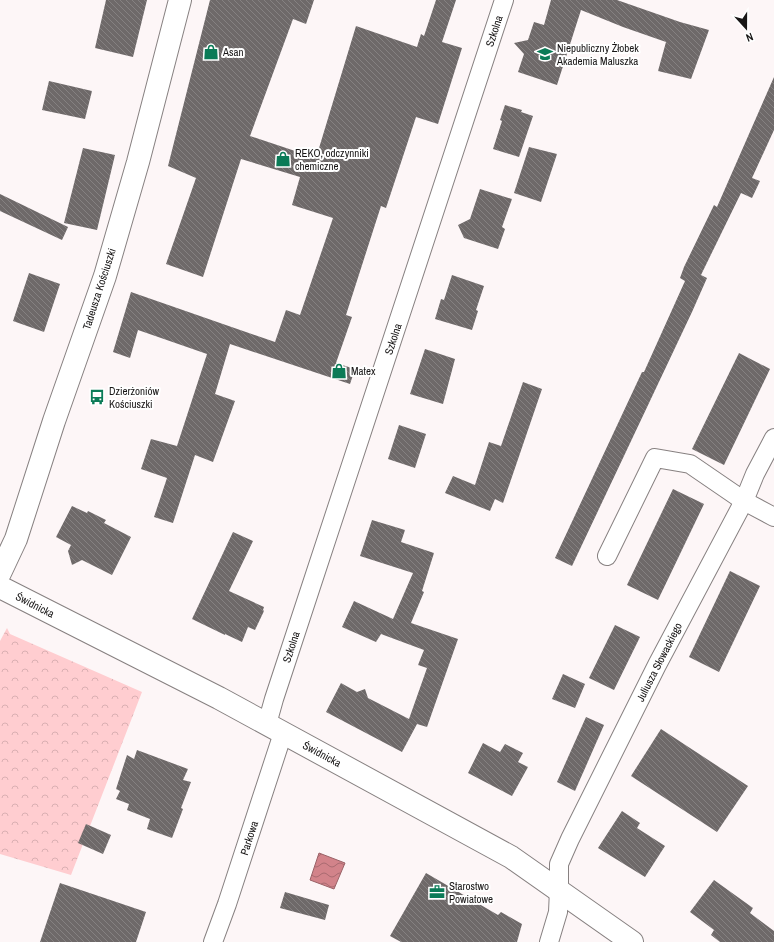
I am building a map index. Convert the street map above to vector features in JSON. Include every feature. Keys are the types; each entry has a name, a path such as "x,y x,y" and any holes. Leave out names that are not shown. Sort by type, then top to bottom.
{"street":[{"name":"Tadeusza Kościuszki","path":"0,573 16,539 54,421 105,276 138,162 180,0"},
{"name":"Szkolna","path":"275,729 276,692 504,0"},
{"name":"Juliusza Słowackiego","path":"549,942 558,912 560,890 559,864 570,839 657,665 744,501 755,474 774,438"},
{"path":"607,556 655,458 690,464 744,501 774,517"},
{"name":"Świdnicka","path":"0,587 219,698 511,858 560,890 632,942"},
{"name":"Parkowa","path":"213,942 227,904 275,729"}],"green space":[{"path":"7,628 10,634 142,692 71,875 0,854 0,641"}],"water":[{"path":"319,853 345,863 334,889 310,880"}],"building":[{"path":"106,0 147,0 133,57 95,48"},
{"path":"210,0 314,0 306,24 293,19 250,136 316,158 356,26 417,47 421,34 424,36 436,0 456,0 442,42 462,48 438,124 416,117 386,208 381,206 346,315 352,317 336,363 355,369 350,384 230,344 215,394 235,401 213,462 195,455 173,523 154,517 167,478 141,469 151,439 177,446 207,354 138,330 130,358 113,352 131,292 275,342 286,310 300,315 333,218 292,205 300,177 241,159 203,277 166,264 196,178 168,166"},
{"path":"551,0 617,0 680,22 709,30 691,79 658,71 666,42 581,10 557,85 518,72 524,54 514,43 528,40 534,22 544,25"},
{"path":"774,77 774,130 752,178 760,181 752,198 741,193 701,275 707,278 692,312 572,566 555,558 642,372 644,372 685,281 680,278 684,267 714,205 717,207"},
{"path":"49,81 92,91 85,119 42,110"},
{"path":"505,105 522,110 521,112 533,116 519,157 493,149 502,121 500,120"},
{"path":"529,147 557,154 541,202 514,193"},
{"path":"83,148 115,155 97,230 64,223"},
{"path":"480,189 512,199 502,227 505,229 498,249 464,238 458,225 470,219"},
{"path":"0,194 68,227 62,240 0,211"},
{"path":"29,273 60,284 44,332 13,321"},
{"path":"452,275 484,286 476,310 478,311 472,330 435,319 441,299 444,300"},
{"path":"425,349 455,359 443,404 410,394"},
{"path":"739,353 770,369 724,465 692,449"},
{"path":"523,382 542,389 503,503 495,499 490,511 445,493 453,476 475,485 489,442 501,446"},
{"path":"399,425 426,434 415,468 388,459"},
{"path":"673,489 704,504 658,600 627,585"},
{"path":"72,506 87,513 88,511 106,520 104,523 131,537 112,575 82,560 72,565 68,551 71,545 56,537"},
{"path":"372,520 405,530 401,542 434,553 422,591 424,592 411,623 458,639 427,727 417,724 402,752 326,712 341,683 357,692 365,689 368,698 409,719 427,668 418,665 424,650 381,634 376,642 342,627 354,601 393,619 413,573 360,556"},
{"path":"233,532 253,541 229,591 264,607 264,611 255,630 248,627 242,642 192,619"},
{"path":"730,571 760,586 719,672 689,657"},
{"path":"615,625 640,637 614,690 589,678"},
{"path":"563,674 585,684 575,708 552,699"},
{"path":"586,717 604,725 575,791 557,782"},
{"path":"661,729 748,786 717,832 631,776"},
{"path":"483,743 500,752 505,744 523,753 518,762 528,767 512,796 468,773"},
{"path":"137,750 188,769 183,780 191,782 172,838 147,829 150,819 127,810 129,804 116,799 120,791 116,789 127,755 134,759"},
{"path":"622,811 640,823 637,828 665,846 645,877 598,848"},
{"path":"86,824 111,835 103,854 78,843"},
{"name":"Starostwo Powiatowe","path":"426,873 498,915 501,912 522,924 517,942 401,942 390,936"},
{"path":"714,880 753,908 750,913 774,931 774,942 720,942 711,935 714,930 690,912"},
{"path":"60,883 146,912 136,942 40,942"},
{"path":"285,892 329,905 325,920 280,908"}],"place":[{"name":"Asan","path":"211,52"},
{"name":"Niepubliczny Żłobek Akademia Maluszka","path":"545,54"},
{"name":"REKO, odczynniki chemiczne","path":"283,159"},
{"name":"Matex","path":"339,371"},
{"name":"Dzierżoniów Kościuszki","path":"97,397"},
{"name":"Starostwo Powiatowe","path":"437,892"}]}
